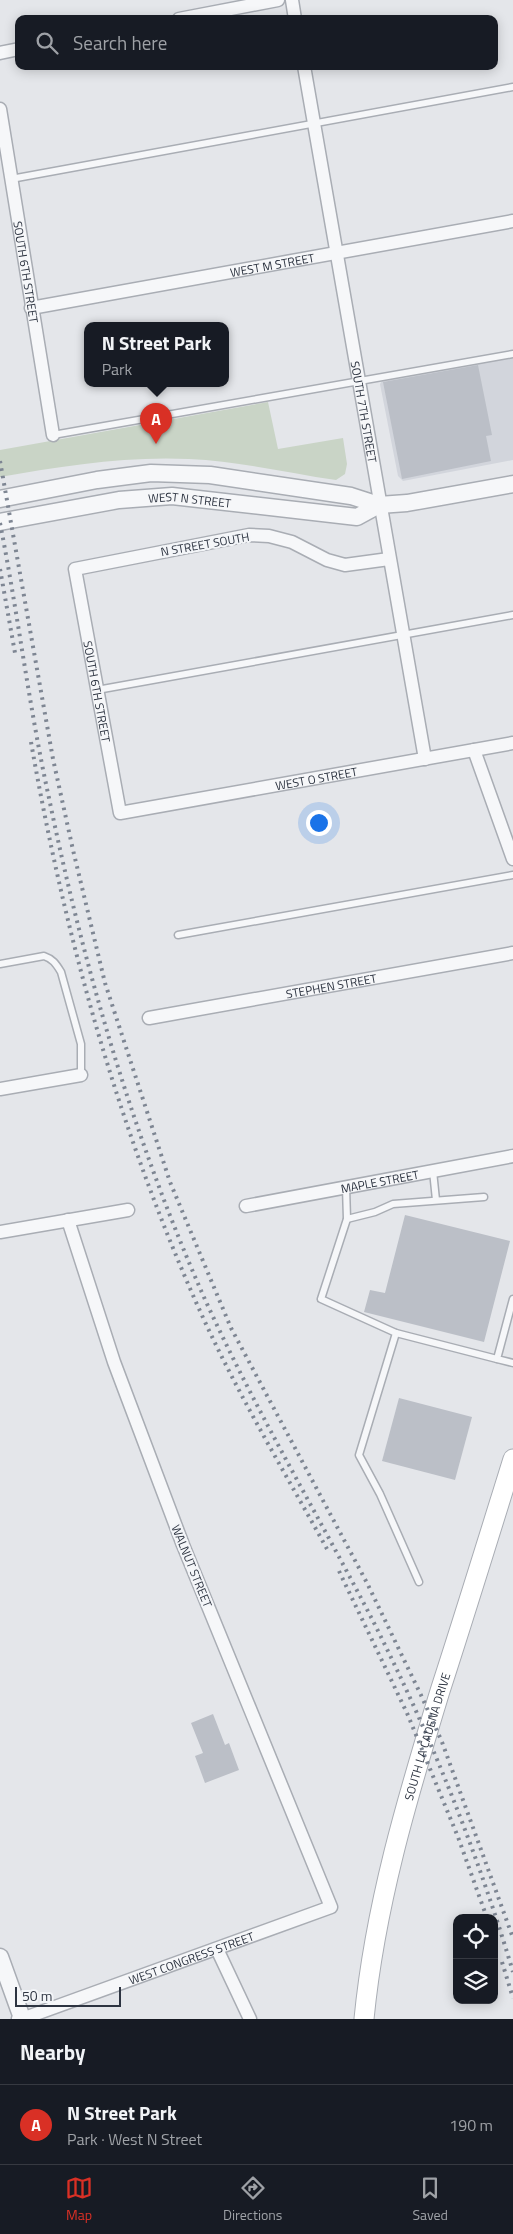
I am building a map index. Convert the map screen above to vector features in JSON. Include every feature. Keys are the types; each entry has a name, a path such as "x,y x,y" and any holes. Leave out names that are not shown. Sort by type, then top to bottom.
{"main road":[{"name":"SOUTH LA CADENA DRIVE","path":"364,2019 367,1981 380,1905 396,1838 513,1459"}],"street":[{"path":"201,15 278,0"},
{"path":"292,0 295,15"},
{"path":"0,53 15,51"},
{"name":"SOUTH 7TH STREET","path":"305,70 379,505 425,759"},
{"name":"SOUTH 6TH STREET","path":"0,109 53,435"},
{"name":"WEST M STREET","path":"31,308 513,221"},
{"name":"WEST N STREET","path":"0,499 97,480 151,473 210,475 351,496 379,505 407,503 513,484"},
{"name":"WEST N STREET","path":"0,522 119,500 172,496 358,517 379,505"},
{"name":"N STREET SOUTH","path":"75,569 248,536 269,536 292,542 327,560 345,565 389,558"},
{"name":"SOUTH 6TH STREET","path":"75,569 120,813"},
{"name":"WEST O STREET","path":"120,813 513,743"},
{"path":"474,750 513,859"},
{"name":"STEPHEN STREET","path":"149,1018 513,953"},
{"path":"0,1090 81,1075"},
{"name":"MAPLE STREET","path":"246,1206 513,1156"},
{"path":"0,1232 128,1210"},
{"name":"WALNUT STREET","path":"68,1220 114,1362 183,1545 331,1907"},
{"name":"WEST CONGRESS STREET","path":"21,2019 331,1907"},
{"path":"217,1949 250,2019"},
{"path":"0,1957 21,2019"}],"lane":[{"path":"11,179 513,87"},
{"path":"53,435 513,354"},
{"path":"98,690 513,615"},
{"path":"178,935 513,875"},
{"path":"0,964 44,956 51,958 56,963 61,972 81,1044 81,1075"},
{"path":"433,1171 436,1200"},
{"path":"346,1187 346,1219 321,1299 396,1332 513,1362"},
{"path":"346,1219 375,1212 393,1204 484,1197"},
{"path":"497,1359 513,1299"},
{"path":"396,1332 359,1455 380,1494 419,1582"}],"shaded area":[{"path":"513,355 513,460 403,481 398,476 380,384 384,378"}],"green space":[{"path":"268,402 278,449 343,438 347,464 345,474 336,480 226,462 165,458 118,460 0,477 0,450"}],"building":[{"path":"478,365 492,435 486,436 491,461 402,479 383,382"},
{"path":"405,1215 510,1241 484,1342 364,1312 370,1290 385,1293"},
{"path":"399,1398 472,1417 455,1480 382,1461"},
{"path":"213,1714 225,1745 229,1743 239,1770 205,1783 195,1756 203,1753 191,1723"}],"railway":[{"path":"0,461 53,759 73,850 105,983 170,1182 231,1328 367,1583 421,1695 442,1742 513,1938"},
{"path":"0,523 35,729 63,862 78,925 113,1051 154,1174 203,1295 222,1336 372,1619 413,1704 468,1837 513,1972"},
{"path":"0,569 15,653"},
{"path":"31,742 60,888 78,960 98,1032 144,1174 171,1243 214,1342 261,1432 327,1549"},
{"path":"339,1571 407,1713 458,1837 486,1914"},
{"path":"502,1962 513,1998"}],"place":[{"name":"N Street Park","path":"156,444"}]}
